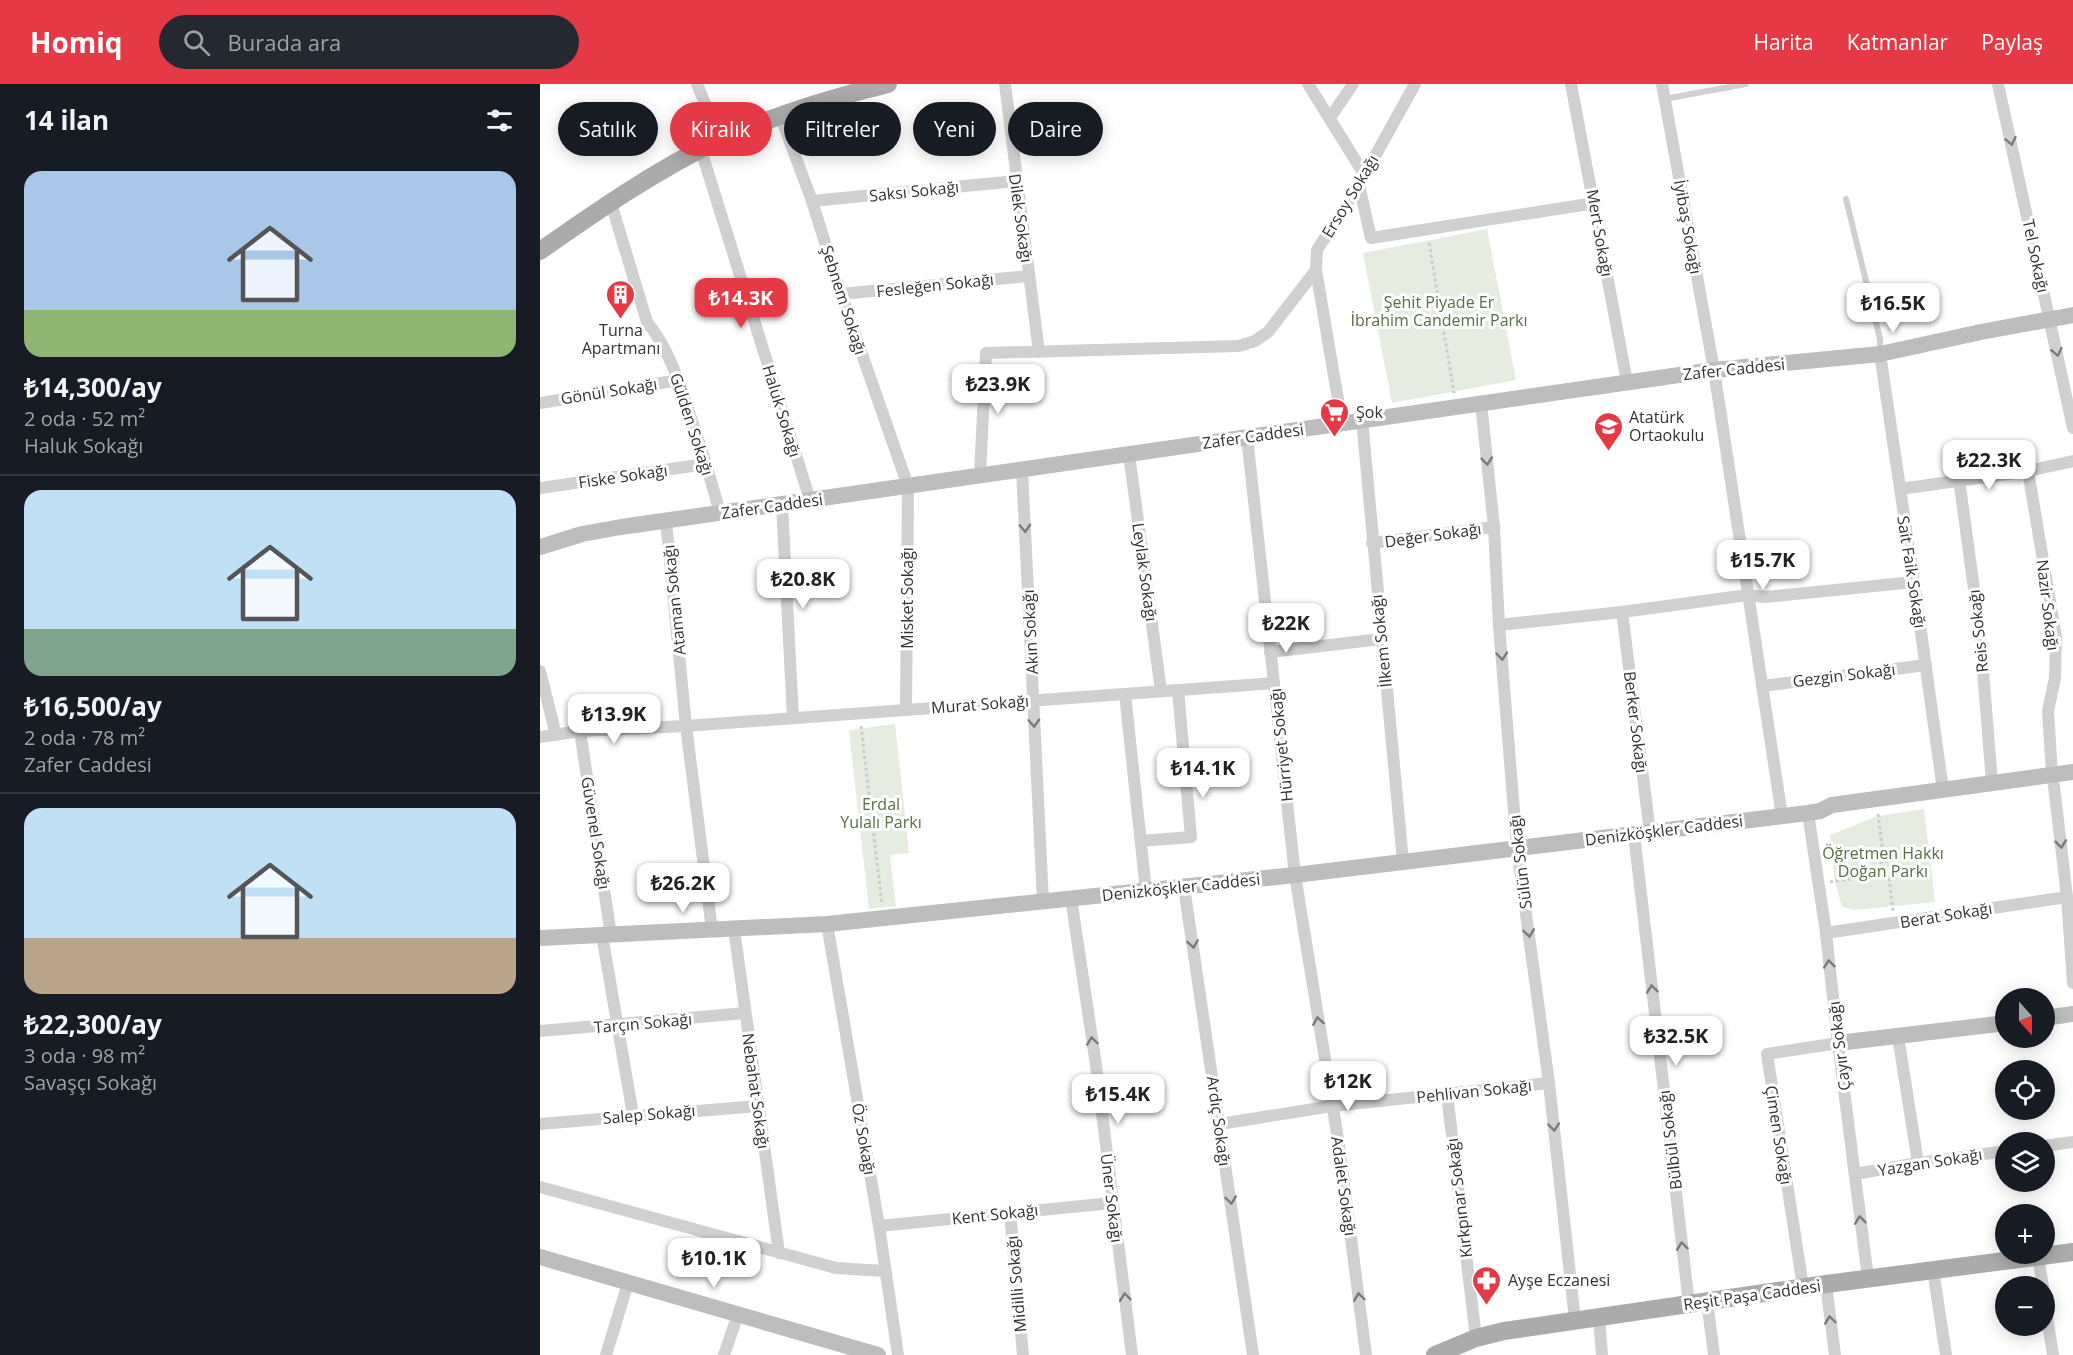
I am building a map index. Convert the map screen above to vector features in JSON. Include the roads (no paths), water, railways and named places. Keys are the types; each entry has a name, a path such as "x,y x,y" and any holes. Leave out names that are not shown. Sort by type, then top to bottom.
{"main road":[{"path":"772,118 852,92 888,84"},
{"path":"540,251 654,175 690,156"},
{"name":"Reşit Paşa Caddesi","path":"2055,1255 2073,1252"},
{"name":"Reşit Paşa Caddesi","path":"1435,1355 1457,1350 1476,1338 1504,1330 1868,1278 1995,1262"}],"street":[{"path":"697,84 704,102"},
{"name":"Dilek Sokağı","path":"1005,84 1039,352"},
{"path":"1308,84 1330,118 1361,179 1371,238 1595,203"},
{"path":"1330,118 1353,84"},
{"name":"Ersoy Sokağı","path":"1342,423 1316,270 1317,250 1415,84"},
{"name":"Mert Sokağı","path":"1571,84 1628,382"},
{"name":"İyibaş Sokağı","path":"1662,84 1714,370 1782,816"},
{"name":"Tel Sokağı","path":"1998,84 2073,428"},
{"name":"Şebnem Sokağı","path":"780,115 812,201 841,294 908,486"},
{"name":"Haluk Sokağı","path":"703,156 810,500"},
{"name":"Saksı Sokağı","path":"812,201 1016,181"},
{"name":"Gülden Sokağı","path":"611,203 647,322 660,338 679,380 720,513"},
{"path":"980,475 986,353 1239,346 1255,341 1268,332 1316,270"},
{"name":"Fesleğen Sokağı","path":"841,294 1029,276"},
{"name":"Zafer Caddesi","path":"540,547 582,534 666,521 1457,406 1714,370 1880,354 2073,315"},
{"name":"Sait Faik Sokağı","path":"1880,354 1944,795"},
{"name":"Gönül Sokağı","path":"540,403 679,380"},
{"name":"Sülün Sokağı","path":"1481,403 1494,527 1499,624 1517,848 1549,1083 1575,1320"},
{"name":"İlkem Sokağı","path":"1362,420 1403,862"},
{"name":"Hürriyet Sokağı","path":"1247,437 1295,875"},
{"name":"Leylak Sokağı","path":"1129,454 1161,691"},
{"path":"1900,489 2028,471 2073,461"},
{"name":"Fiske Sokağı","path":"540,488 706,464"},
{"name":"Akın Sokağı","path":"1022,469 1043,902"},
{"name":"Nazir Sokağı","path":"2028,471 2056,637 2055,678 2048,711 2053,780 2067,897 2073,983"},
{"name":"Reis Sokağı","path":"1959,479 1980,633 1992,788"},
{"name":"Misket Sokağı","path":"906,710 908,486"},
{"path":"782,504 793,718"},
{"name":"Ataman Sokağı","path":"666,521 686,726 712,930"},
{"name":"Değer Sokağı","path":"1372,543 1494,527"},
{"path":"1499,624 1622,612 1748,595 1765,597 1914,582"},
{"name":"Berker Sokağı","path":"1622,612 1642,833"},
{"path":"1270,651 1381,639"},
{"name":"Gezgin Sokağı","path":"1762,686 1926,665"},
{"path":"540,671 556,735"},
{"name":"Murat Sokağı","path":"540,737 580,731 686,726 1274,683"},
{"path":"1141,841 1191,837 1178,690"},
{"path":"1125,694 1146,891"},
{"name":"Güvenel Sokağı","path":"580,731 618,1026 633,1115"},
{"name":"Denizköşkler Caddesi","path":"540,938 827,924 1295,875 1814,812 1832,805 1944,795 2053,780 2073,772"},
{"name":"Denizköşkler Caddesi","path":"2053,780 2073,783"},
{"name":"Denizköşkler Caddesi","path":"1814,812 1837,815 1944,795"},
{"name":"Çayır Sokağı","path":"1814,812 1817,883 1826,933 1868,1278"},
{"name":"Bülbül Sokağı","path":"1642,833 1698,1302 1714,1355"},
{"name":"Adalet Sokağı","path":"1295,875 1332,1106 1366,1355"},
{"name":"Ardıç Sokağı","path":"1184,886 1253,1355"},
{"name":"Berat Sokağı","path":"1826,933 2067,897"},
{"name":"Üner Sokağı","path":"1071,898 1096,1065 1132,1355"},
{"name":"Öz Sokağı","path":"827,924 879,1226 898,1355"},
{"name":"Nebahat Sokağı","path":"734,929 778,1253"},
{"name":"Tarçın Sokağı","path":"540,1031 618,1026 745,1013"},
{"path":"2055,1016 2073,1014"},
{"path":"1838,1043 1995,1024"},
{"path":"1898,1036 1918,1163"},
{"name":"Çimen Sokağı","path":"1803,1287 1767,1054 1838,1043"},
{"name":"Pehlivan Sokağı","path":"1220,1124 1332,1106 1549,1083"},
{"name":"Kırkpınar Sokağı","path":"1447,1094 1476,1338"},
{"name":"Salep Sokağı","path":"540,1124 758,1106"},
{"path":"2055,1144 2073,1142"},
{"name":"Yazgan Sokağı","path":"1855,1174 1995,1152"},
{"path":"540,1187 836,1268 885,1270"},
{"name":"Kent Sokağı","path":"879,1226 1112,1203"},
{"name":"Midilli Sokağı","path":"1010,1213 1023,1355"},
{"path":"540,1257 878,1355"},
{"path":"1933,1270 1946,1355"},
{"path":"606,1355 628,1283"},
{"path":"1826,1284 1835,1355"},
{"path":"724,1355 738,1314"},
{"path":"1599,1317 1602,1355"},
{"path":"2050,1336 2053,1355"}],"lane":[{"path":"1664,99 1746,84"},
{"path":"1846,199 1880,339 1880,354"}],"place":[{"name":"Turna Apartmanı","path":"621,320"},
{"name":"Şok","path":"1335,438"},
{"name":"Atatürk Ortaokulu","path":"1608,452"},
{"name":"Ayşe Eczanesi","path":"1487,1306"}],"park label":[{"name":"Şehit Piyade Er İbrahim Candemir Parkı","path":"1439,311"},
{"name":"Erdal Yulalı Parkı","path":"881,813"},
{"name":"Öğretmen Hakkı Doğan Parkı","path":"1883,862"}]}
